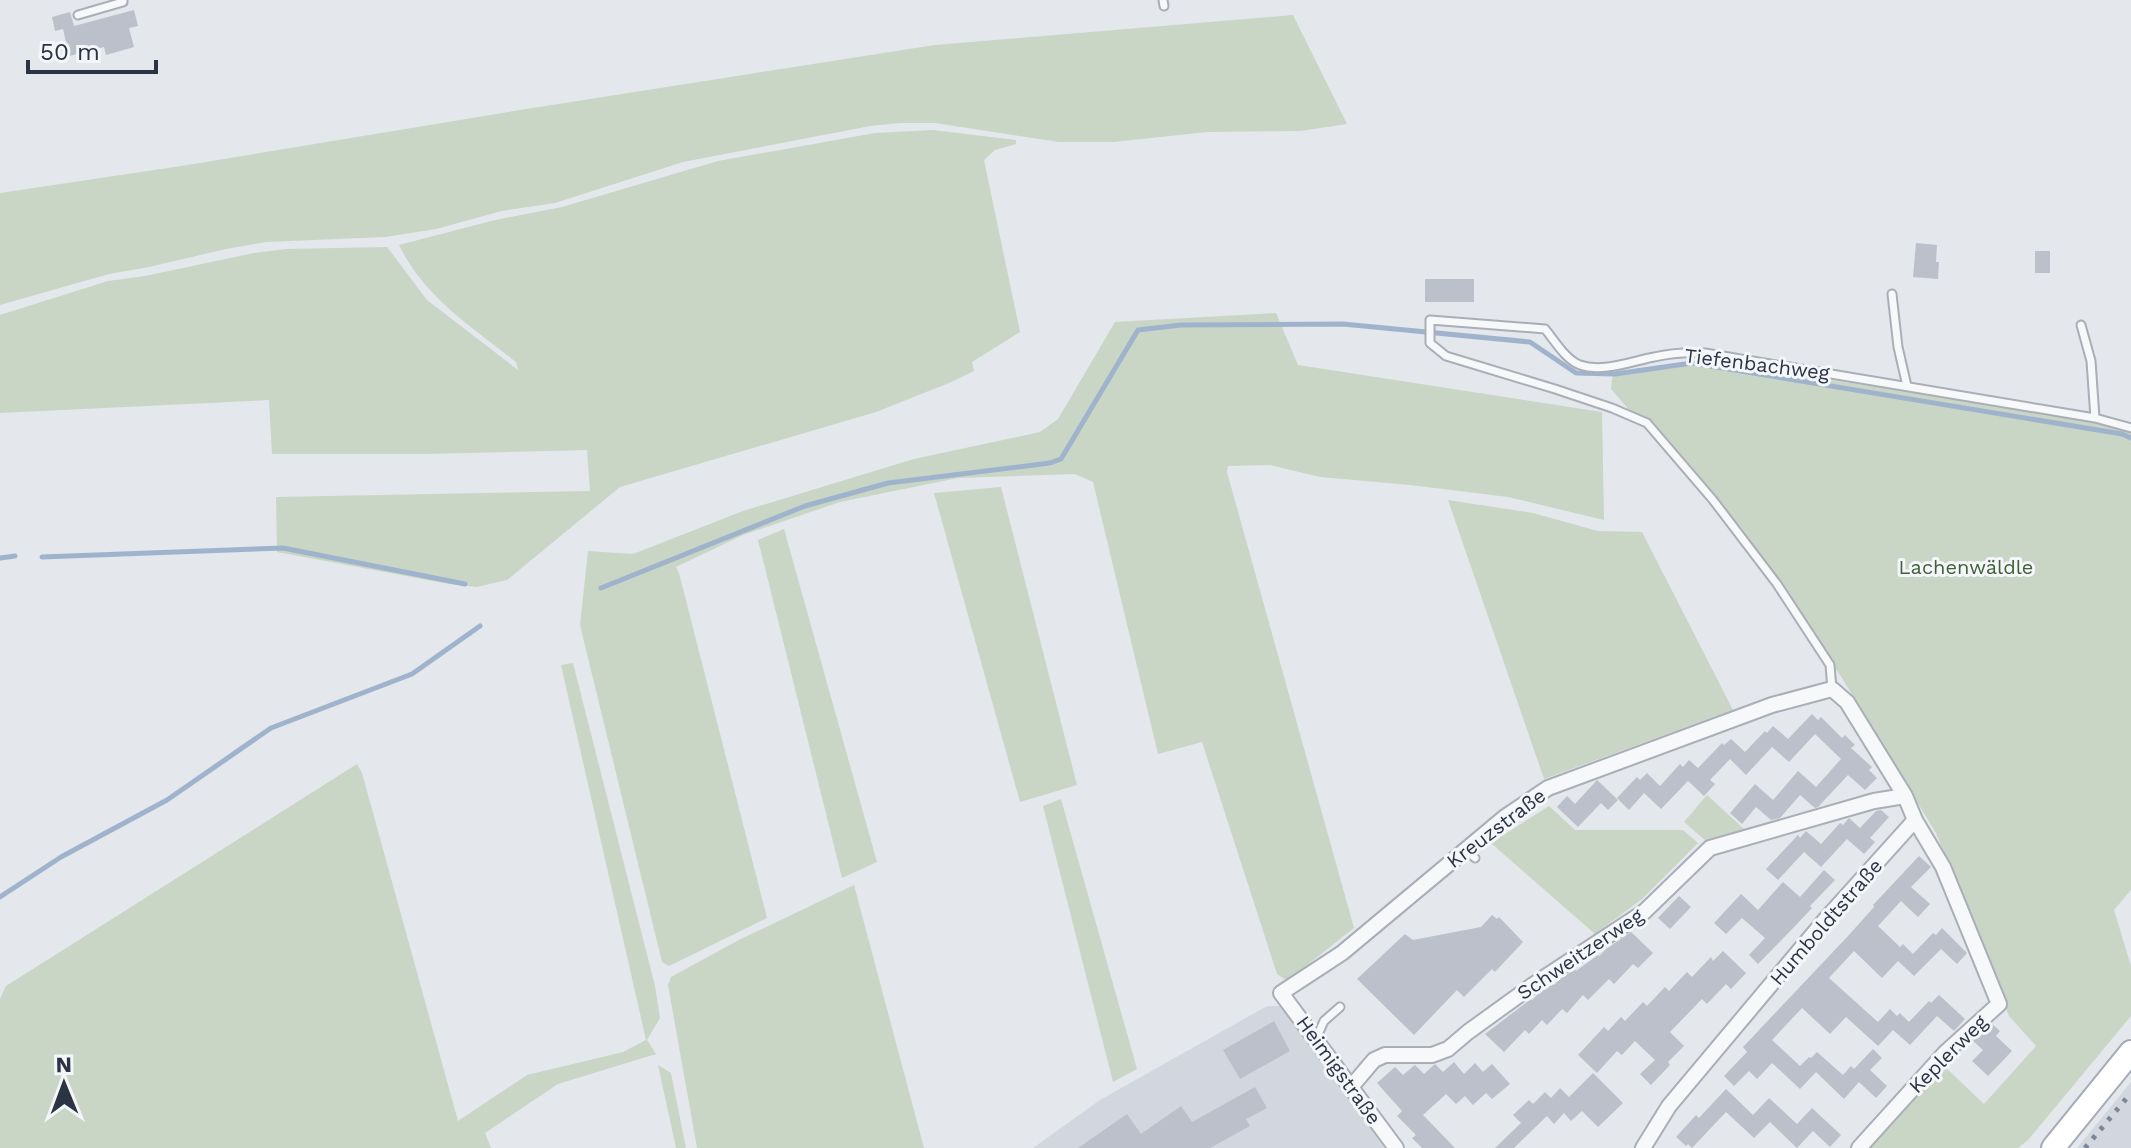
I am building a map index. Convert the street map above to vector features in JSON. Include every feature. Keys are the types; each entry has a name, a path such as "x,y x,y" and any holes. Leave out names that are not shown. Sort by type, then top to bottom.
{"main road":[{"path":"2053,1147 2131,1052"}],"street":[{"path":"1832,689 1847,702 1905,796 1915,820"},
{"name":"Kreuzstraße","path":"1281,993 1342,953 1470,854 1505,817 1548,788 1772,705 1832,689"},
{"name":"Schweitzerweg","path":"1351,1087 1374,1060 1385,1055 1432,1055 1448,1049 1533,985 1644,912 1710,848 1874,801 1905,796"},
{"name":"Humboldtstraße","path":"1643,1148 1669,1106 1825,920 1915,820"},
{"name":"Keplerweg","path":"1859,1148 1945,1053 1999,1004 1943,867 1915,820"},
{"name":"Heimigstraße","path":"1281,993 1396,1148"}],"lane":[{"path":"78,15 123,0"},
{"path":"1892,294 1898,347 1907,386"},
{"name":"Tiefenbachweg","path":"1832,689 1830,665 1777,584 1713,500 1647,423 1570,393 1446,356 1430,343 1430,320 1545,329 1569,358 1579,365 1625,364 1690,352 1718,355 2095,418 2131,428"},
{"path":"2081,325 2091,361 2095,418"},
{"path":"1316,1039 1324,1021 1340,1007"}],"shaded area":[{"path":"1267,1006 1283,1006 1384,1148 1033,1148 1100,1100"},
{"path":"2131,1082 2131,1148 2077,1148"}],"green space":[{"path":"1293,15 1347,124 1300,131 1207,132 1114,142 1059,142 935,123 870,126 683,162 555,203 502,211 436,229 385,237 266,242 109,274 0,305 0,193 935,45"},
{"path":"933,130 1016,140 1016,144 995,150 984,160 1020,332 972,362 974,371 876,412 620,487 507,580 477,587 449,584 277,552 276,497 590,491 587,450 272,454 269,400 0,413 0,315 108,281 286,249 387,247 427,300 518,370 516,362 435,296 409,264 399,245 495,220 562,207 718,161 875,133"},
{"path":"1276,313 1298,365 1602,412 1604,520 1508,497 1320,477 1270,465 1228,466 1227,472 1354,928 1287,981 1277,974 1202,742 1158,754 1093,482 1075,474 958,478 840,502 743,535 676,567 767,918 669,966 662,962 580,625 588,551 633,554 743,511 914,459 1040,432 1058,419 1115,322"},
{"name":"Lachenwäldle","path":"1692,361 2096,420 2120,425 2131,432 2131,890 2114,910 2131,966 2131,1016 2018,1148 1866,1148 1943,1065 1984,1104 2036,1046 2009,1016 1936,833 1842,678 1741,527 1719,514 1611,389 1613,372"},
{"path":"1001,487 1077,785 1020,802 934,493"},
{"path":"1448,500 1533,513 1598,531 1642,532 1733,710 1544,779"},
{"path":"784,529 877,862 842,878 758,540"},
{"path":"573,663 655,986 660,1018 647,1040 656,1054 558,1084 485,1133 491,1148 0,1148 0,999 6,986 357,764 458,1121 527,1075 623,1052 646,1040 561,665"},
{"path":"1707,795 1744,829 1705,840 1684,822"},
{"path":"1061,799 1137,1069 1113,1082 1043,806"},
{"path":"1549,806 1575,830 1683,830 1698,843 1642,899 1595,934 1491,843"},
{"path":"854,885 924,1148 697,1148 668,985 671,977 739,940"},
{"path":"658,1065 671,1073 686,1148 676,1148"}],"building":[{"path":"134,10 138,26 129,28 134,47 106,55 104,47 69,56 63,29 55,31 52,17 70,12 74,26"},
{"path":"1916,243 1937,245 1938,279 1913,277"},
{"path":"2035,251 2050,251 2050,273 2035,273"},
{"path":"1425,279 1474,279 1474,302 1425,302"},
{"path":"1812,714 1818,720 1821,717 1842,738 1845,735 1855,745 1851,748 1872,767 1869,770 1877,778 1865,790 1848,775 1815,808 1800,795 1780,818 1771,820 1756,807 1742,824 1730,813 1755,784 1773,800 1798,771 1816,787 1841,759 1815,734 1789,762 1772,747 1746,775 1730,759 1710,780 1715,784 1704,796 1688,781 1661,809 1644,793 1629,810 1617,798 1637,777 1640,780 1647,773 1660,786 1680,764 1683,767 1689,760 1698,768 1722,743 1724,745 1731,739 1745,752 1773,726 1788,739"},
{"path":"1597,780 1618,800 1608,810 1601,803 1578,827 1557,807 1567,796 1575,804"},
{"path":"1881,810 1889,817 1870,838 1875,842 1864,854 1847,839 1821,867 1804,852 1778,880 1766,869 1798,835 1800,838 1806,831 1821,844 1840,823 1843,825 1849,818 1860,828 1876,811"},
{"path":"1919,856 1931,867 1911,887 1930,904 1918,917 1901,901 1878,926 1900,947 1903,944 1913,954 1942,928 1967,953 1957,964 1941,949 1914,976 1898,961 1882,978 1854,951 1829,978 1878,1022 1890,1009 1909,1022 1939,995 1965,1019 1954,1031 1937,1016 1910,1045 1893,1030 1878,1046 1846,1017 1830,1034 1802,1008 1772,1040 1800,1066 1817,1052 1843,1075 1851,1066 1854,1069 1873,1049 1882,1058 1870,1070 1887,1086 1876,1098 1859,1082 1844,1099 1816,1072 1800,1089 1772,1063 1757,1079 1749,1071 1734,1086 1724,1076 1747,1052 1743,1047"},
{"path":"1824,870 1835,880 1758,964 1749,955 1765,938 1742,918 1726,934 1714,923 1741,894 1758,910 1783,882 1800,897"},
{"path":"1679,896 1691,907 1670,929 1658,918"},
{"path":"1492,915 1497,919 1499,917 1523,942 1495,972 1492,969 1464,997 1457,990 1414,1035 1357,979 1405,934 1413,940 1481,927"},
{"path":"1631,932 1653,953 1638,968 1633,964 1614,984 1609,979 1588,1000 1583,995 1567,1013 1562,1009 1547,1025 1542,1020 1529,1034 1525,1030 1504,1052 1485,1034 1539,993"},
{"path":"1723,951 1746,973 1731,989 1726,984 1707,1004 1702,999 1670,1032 1684,1046 1651,1085 1640,1074 1655,1060 1635,1041 1622,1055 1617,1051 1597,1073 1578,1055 1604,1027 1608,1031 1621,1017 1625,1021 1643,1002 1647,1006 1665,987 1669,991 1687,972 1692,977 1711,957 1713,961"},
{"path":"1274,1021 1290,1051 1240,1079 1223,1050"},
{"path":"1992,1024 2000,1031 1996,1036 2012,1051 1988,1076 1972,1061 1983,1050 1973,1041"},
{"path":"1454,1062 1464,1074 1475,1063 1483,1072 1492,1064 1510,1084 1492,1099 1486,1093 1473,1105 1465,1096 1456,1104 1446,1094 1423,1115 1455,1148 1422,1148 1412,1138 1416,1135 1397,1116 1402,1111 1377,1083 1395,1067 1403,1075 1415,1065 1424,1074 1435,1064 1443,1072"},
{"path":"1593,1073 1623,1103 1598,1127 1582,1111 1571,1121 1564,1113 1554,1124 1547,1116 1514,1148 1495,1148 1521,1123 1513,1115 1529,1100 1533,1104 1545,1092 1551,1098 1560,1088 1569,1097"},
{"path":"1255,1087 1267,1108 1246,1119 1250,1126 1210,1148 1078,1148 1127,1114 1141,1134 1181,1106 1192,1122"},
{"path":"1726,1089 1753,1115 1769,1098 1797,1124 1812,1108 1841,1135 1830,1147 1813,1131 1797,1148 1770,1122 1754,1138 1726,1112 1692,1148 1688,1144 1686,1146 1676,1137"}],"waterway":[{"path":"601,588 805,506 888,483 1050,463 1061,459 1138,330 1181,325 1343,324 1530,342 1576,373 1615,374 1692,363 2122,434 2131,438"},
{"path":"42,557 283,548 465,584"},
{"path":"0,558 15,556"},
{"path":"0,897 61,857 167,800 271,728 412,674 480,626"}],"railway":[{"path":"2085,1148 2131,1093"}]}
